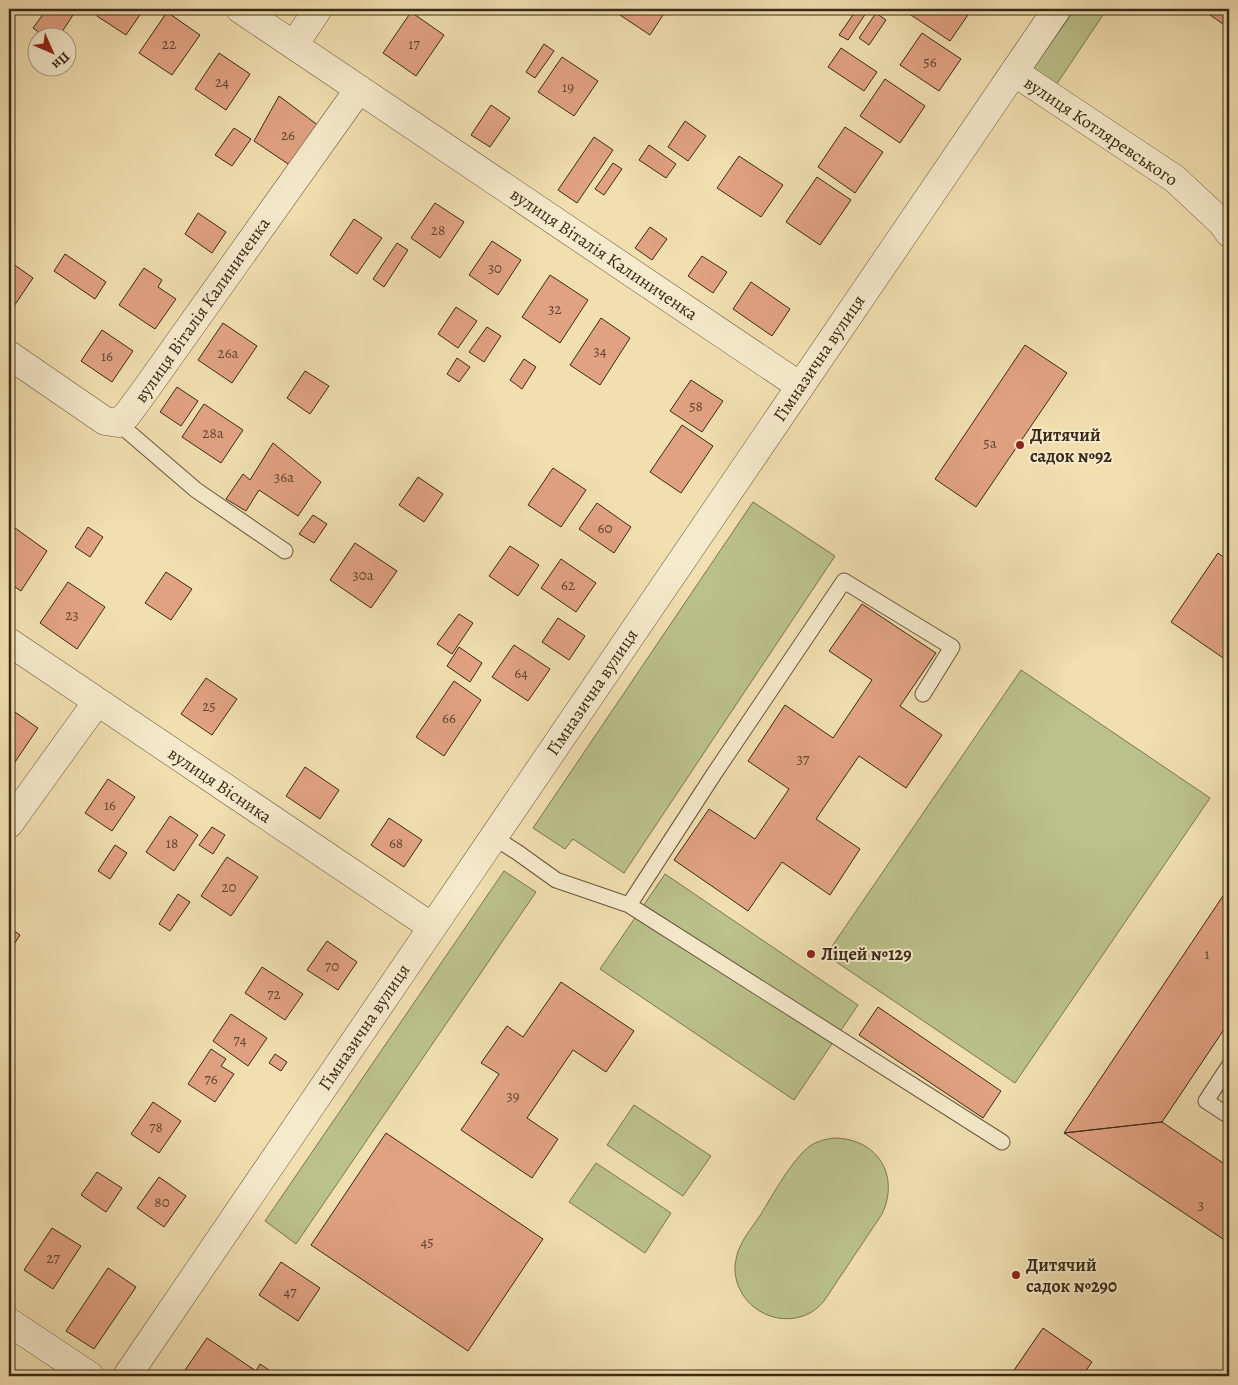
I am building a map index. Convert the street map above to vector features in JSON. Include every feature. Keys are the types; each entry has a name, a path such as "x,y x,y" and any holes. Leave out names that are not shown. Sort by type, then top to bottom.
{"street":[{"name":"вулиця Віталія Калиниченка","path":"240,9 800,386"},
{"path":"294,45 318,9"},
{"name":"Гімназична вулиця","path":"127,1376 1056,9"},
{"name":"вулиця Котляревського","path":"1014,72 1175,178 1222,223 1229,233"},
{"name":"вулиця Віталія Калиниченка","path":"118,423 127,415 146,389 359,89"},
{"path":"9,356 105,421 118,423"},
{"name":"вулиця Вісника","path":"9,642 432,927"},
{"path":"9,824 97,702"},
{"path":"9,1322 90,1376"}],"lane":[{"path":"118,423 196,490 285,550"},
{"path":"629,905 714,774 844,581 952,647 923,694"},
{"path":"493,837 556,880 629,905 1002,1142"},
{"path":"1229,1066 1206,1101 1229,1116"}],"green space":[{"path":"1075,9 1107,9 1056,85 1033,69"},
{"path":"753,502 835,556 624,873 573,839 565,849 533,828"},
{"path":"1021,670 1210,798 1015,1083 826,955"},
{"path":"504,871 536,892 296,1244 265,1221"},
{"path":"665,874 858,1005 794,1100 600,969"},
{"path":"634,1105 711,1156 683,1196 607,1145"},
{"path":"835,1138 850,1140 863,1145 874,1152 881,1162 888,1186 887,1200 882,1214 819,1306 810,1313 797,1318 783,1319 770,1316 749,1302 741,1291 736,1279 735,1265 738,1251 783,1178 803,1152 822,1140"},
{"path":"596,1163 671,1213 645,1253 569,1202"}],"building":[{"path":"47,9 65,9 73,15 65,28 33,28"},
{"path":"101,9 144,9 126,35 97,16"},
{"path":"620,9 653,9 663,15 650,35 617,13"},
{"path":"857,9 868,10 848,40 839,35"},
{"path":"902,9 972,9 950,41"},
{"path":"1210,9 1229,9 1229,28 1207,13"},
{"path":"167,12 200,35 172,75 139,53"},
{"path":"411,12 444,35 416,76 383,53"},
{"path":"876,13 886,20 869,45 859,38"},
{"path":"922,33 961,59 939,91 900,65"},
{"path":"544,44 554,51 535,78 526,72"},
{"path":"841,48 877,72 864,91 828,67"},
{"path":"219,53 250,74 226,110 195,89"},
{"path":"562,57 598,81 574,116 538,92"},
{"path":"885,79 925,106 900,143 860,116"},
{"path":"279,96 323,129 297,170 254,141"},
{"path":"491,105 510,118 490,147 471,135"},
{"path":"685,121 706,136 688,161 668,147"},
{"path":"845,127 883,152 855,193 818,167"},
{"path":"234,128 251,139 232,166 215,155"},
{"path":"594,137 613,150 577,203 558,190"},
{"path":"649,145 676,164 666,178 639,160"},
{"path":"739,156 783,185 761,217 717,188"},
{"path":"613,163 622,169 604,195 595,189"},
{"path":"817,177 851,200 820,245 786,222"},
{"path":"435,203 464,222 440,258 411,238"},
{"path":"198,213 226,232 212,253 185,234"},
{"path":"354,219 382,238 357,274 330,255"},
{"path":"650,227 667,239 652,260 635,248"},
{"path":"492,241 521,260 498,295 469,275"},
{"path":"397,243 408,250 384,287 373,279"},
{"path":"65,254 106,282 95,299 54,271"},
{"path":"702,256 727,272 713,293 688,276"},
{"path":"9,261 33,278 12,309 9,307"},
{"path":"144,268 162,280 158,287 176,299 155,329 119,305"},
{"path":"550,275 588,300 560,343 522,317"},
{"path":"751,282 790,309 772,336 733,309"},
{"path":"456,307 477,321 458,348 438,334"},
{"path":"601,318 630,338 600,385 570,365"},
{"path":"223,323 257,346 232,383 198,360"},
{"path":"487,327 501,336 484,362 469,352"},
{"path":"102,330 133,351 112,382 81,361"},
{"path":"1025,345 1067,373 976,507 935,479"},
{"path":"457,358 470,367 459,382 447,374"},
{"path":"524,359 536,367 522,389 510,380"},
{"path":"305,371 329,386 310,414 287,398"},
{"path":"691,380 723,401 702,432 670,411"},
{"path":"177,387 198,401 181,426 160,412"},
{"path":"204,404 243,430 221,463 182,437"},
{"path":"682,425 713,446 681,493 650,472"},
{"path":"273,443 321,482 298,516 259,490 246,511 226,499 243,474 250,480"},
{"path":"553,468 586,490 561,527 528,505"},
{"path":"418,477 443,494 424,522 399,505"},
{"path":"597,503 631,527 614,553 579,529"},
{"path":"313,515 327,524 314,543 299,534"},
{"path":"88,527 103,537 90,557 75,547"},
{"path":"15,528 47,551 21,591 9,583 9,538"},
{"path":"355,543 397,571 371,608 330,580"},
{"path":"510,546 539,565 518,596 489,576"},
{"path":"1218,553 1229,561 1229,662 1171,622"},
{"path":"561,559 596,583 576,612 541,588"},
{"path":"166,572 192,589 171,620 145,603"},
{"path":"68,582 105,607 77,649 40,623"},
{"path":"862,604 936,653 900,706 942,735 906,788 859,756 816,819 860,849 830,895 782,862 748,911 674,860 709,809 755,839 789,789 748,761 785,705 833,738 872,680 829,651"},
{"path":"459,614 473,623 452,654 437,644"},
{"path":"558,618 585,636 569,660 542,642"},
{"path":"514,645 550,669 528,701 492,677"},
{"path":"459,647 482,663 470,682 447,666"},
{"path":"206,678 237,699 212,735 181,714"},
{"path":"454,681 481,700 444,756 416,737"},
{"path":"9,708 38,728 13,765 9,763"},
{"path":"305,767 339,790 320,819 286,796"},
{"path":"108,779 135,797 112,831 85,813"},
{"path":"170,816 198,835 174,871 146,852"},
{"path":"389,818 422,840 404,867 371,845"},
{"path":"212,827 225,835 213,854 199,845"},
{"path":"115,845 127,853 110,879 98,871"},
{"path":"227,857 258,877 231,916 201,896"},
{"path":"1229,887 1229,1022 1162,1122 1064,1133"},
{"path":"178,894 190,902 170,931 159,924"},
{"path":"9,927 20,935 9,952"},
{"path":"327,941 357,962 338,990 307,970"},
{"path":"262,967 303,994 285,1020 245,993"},
{"path":"561,982 634,1031 606,1072 573,1050 527,1118 558,1139 532,1178 461,1130 499,1074 481,1063 507,1026 523,1037"},
{"path":"878,1007 1001,1091 983,1118 859,1035"},
{"path":"231,1014 267,1038 248,1066 213,1041"},
{"path":"211,1049 226,1059 221,1066 234,1074 215,1102 188,1084"},
{"path":"275,1054 287,1062 281,1071 269,1063"},
{"path":"153,1102 181,1121 159,1153 131,1134"},
{"path":"1162,1122 1229,1167 1229,1243 1064,1133"},
{"path":"386,1133 543,1239 468,1351 311,1245"},
{"path":"97,1172 122,1188 106,1212 81,1195"},
{"path":"159,1177 186,1196 164,1227 137,1208"},
{"path":"52,1228 81,1246 53,1289 24,1270"},
{"path":"281,1262 320,1288 298,1321 259,1295"},
{"path":"108,1268 136,1287 94,1349 66,1331"},
{"path":"1043,1328 1092,1362 1082,1376 1010,1376"},
{"path":"207,1338 256,1371 260,1364 278,1376 181,1376"}],"place":[{"name":"Дитячий садок №92","path":"1020,445"},
{"name":"Ліцей №129","path":"811,954"},
{"name":"Дитячий садок №290","path":"1016,1275"}]}
